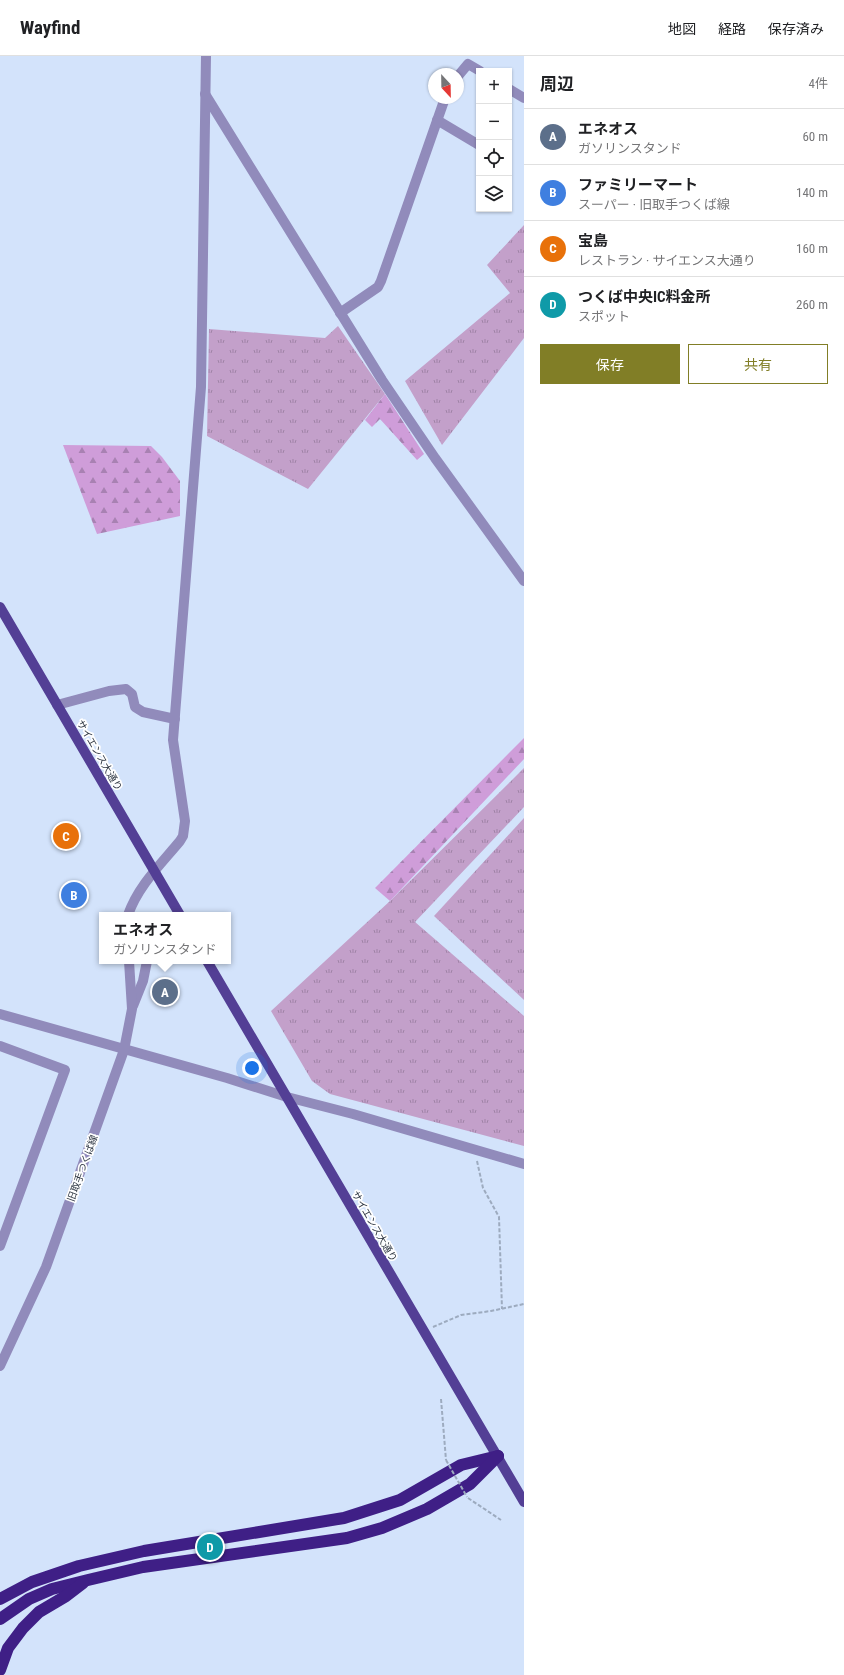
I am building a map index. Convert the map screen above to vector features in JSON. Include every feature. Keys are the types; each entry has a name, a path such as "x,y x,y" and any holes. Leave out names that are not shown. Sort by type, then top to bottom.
{"highway":[{"path":"0,1619 35,1596 52,1589 88,1580 143,1567 347,1538 382,1528 427,1509 470,1484 498,1456"},
{"path":"1,1599 32,1582 79,1566 144,1551 344,1518 400,1500 461,1465 498,1456"},
{"path":"0,1670 8,1648 23,1628 39,1612 66,1596 88,1580"}],"main road":[{"name":"サイエンス大通り","path":"0,607 178,912"},
{"name":"サイエンス大通り","path":"209,964 524,1502"}],"street":[{"path":"129,912 154,871 180,841 183,836 185,821 173,740 201,387 206,56"},
{"path":"464,69 468,64 476,69"},
{"path":"512,91 524,98"},
{"path":"205,94 382,380 435,458 524,581"},
{"path":"340,313 378,287 443,104"},
{"path":"438,120 476,144"},
{"path":"57,705 109,691 126,689 132,694 135,707 143,712 175,719"},
{"name":"旧取手つくば線","path":"0,1366 46,1267 124,1050 132,1009 129,964"},
{"path":"132,1009 143,981 146,964"},
{"path":"0,1014 226,1078 287,1097 354,1114 524,1164"},
{"path":"0,1046 65,1070 0,1246"}],"path":[{"path":"474,1149 483,1188 500,1217 498,1226 502,1309"},
{"path":"423,1330 461,1315 524,1304"},
{"path":"440,1398 446,1460 467,1497 501,1520"}],"green space":[{"path":"524,225 524,338 442,445 405,381 510,293 487,265"},
{"path":"338,326 385,394 308,489 207,436 209,329 325,338"},
{"path":"385,394 424,454 417,460 380,419 372,427 365,420"},
{"path":"63,445 151,446 162,457 180,481 180,516 97,534"},
{"path":"524,738 524,759 390,901 375,888"},
{"path":"524,768 524,807 415,922 524,1016 524,1146 330,1094 312,1081 271,1011 390,901"},
{"path":"524,818 524,1000 434,916"}],"place":[{"name":"宝島","path":"66,836"},
{"name":"ファミリーマート","path":"74,895"},
{"name":"エネオス","path":"165,992"},
{"name":"つくば中央IC料金所","path":"210,1547"}]}
